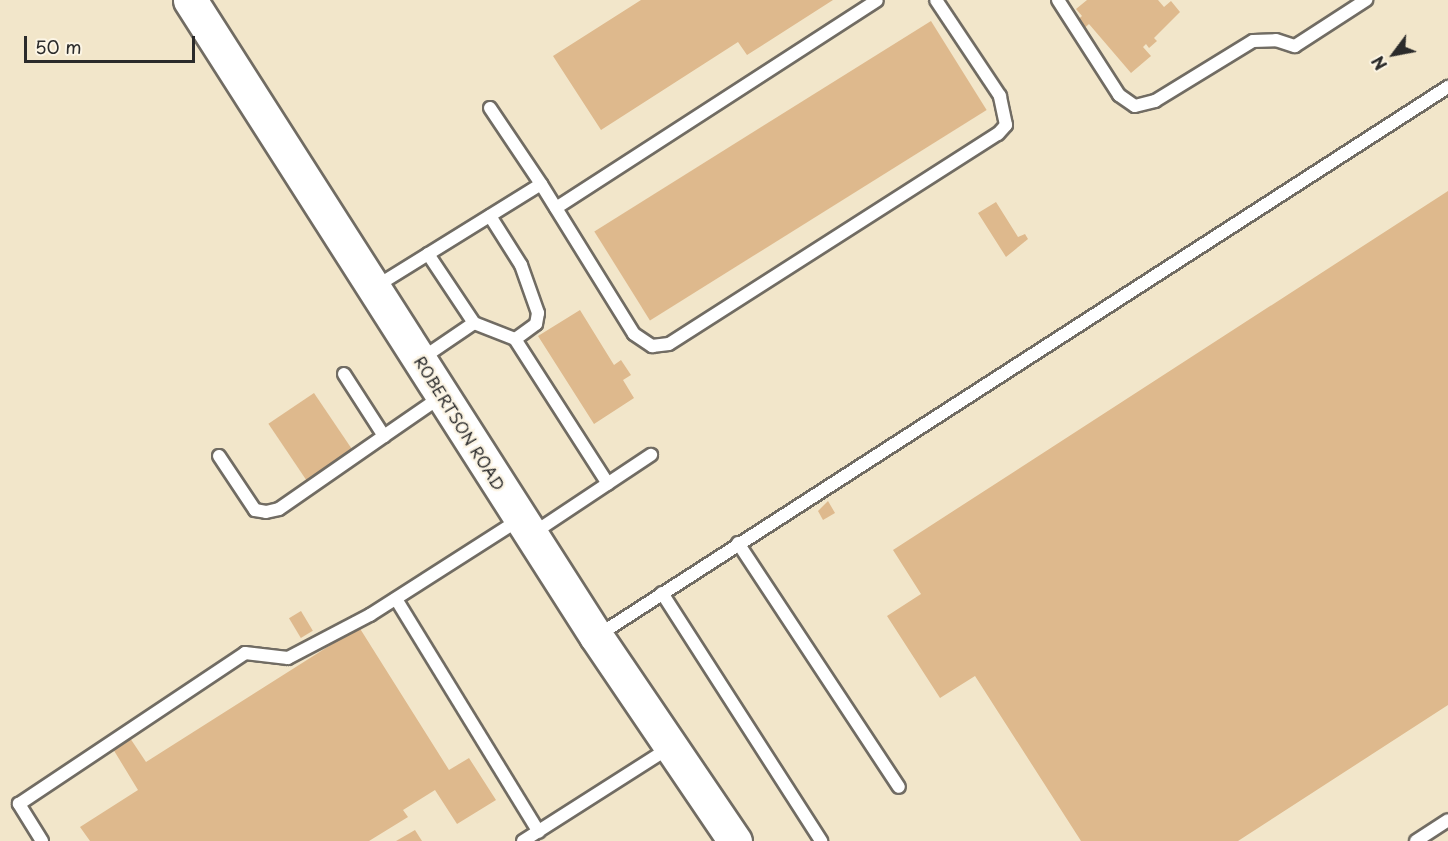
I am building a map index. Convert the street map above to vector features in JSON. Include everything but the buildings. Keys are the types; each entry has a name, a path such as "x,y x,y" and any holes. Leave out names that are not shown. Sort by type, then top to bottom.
{"street":[{"name":"ROBERTSON ROAD","path":"190,0 596,636 735,841"}],"lane":[{"path":"556,208 877,0"},
{"path":"490,108 541,184 634,334 652,346 669,344 1006,125 999,96 936,0"},
{"path":"1059,0 1119,95 1135,106 1155,101 1253,41 1276,40 1295,46 1366,0"},
{"path":"596,636 1448,87"},
{"path":"374,287 541,184"},
{"path":"490,216 521,265 538,313 536,324 515,339"},
{"path":"428,254 474,323 515,339 608,484"},
{"path":"420,359 474,323"},
{"path":"344,374 384,436"},
{"path":"219,456 255,510 266,512 279,509 443,396"},
{"path":"42,841 19,804 245,653 288,658 526,526 608,484 651,455"},
{"path":"738,543 899,787"},
{"path":"662,593 821,841"},
{"path":"396,599 539,831"},
{"path":"523,841 671,747"},
{"path":"1416,841 1448,820"}]}
